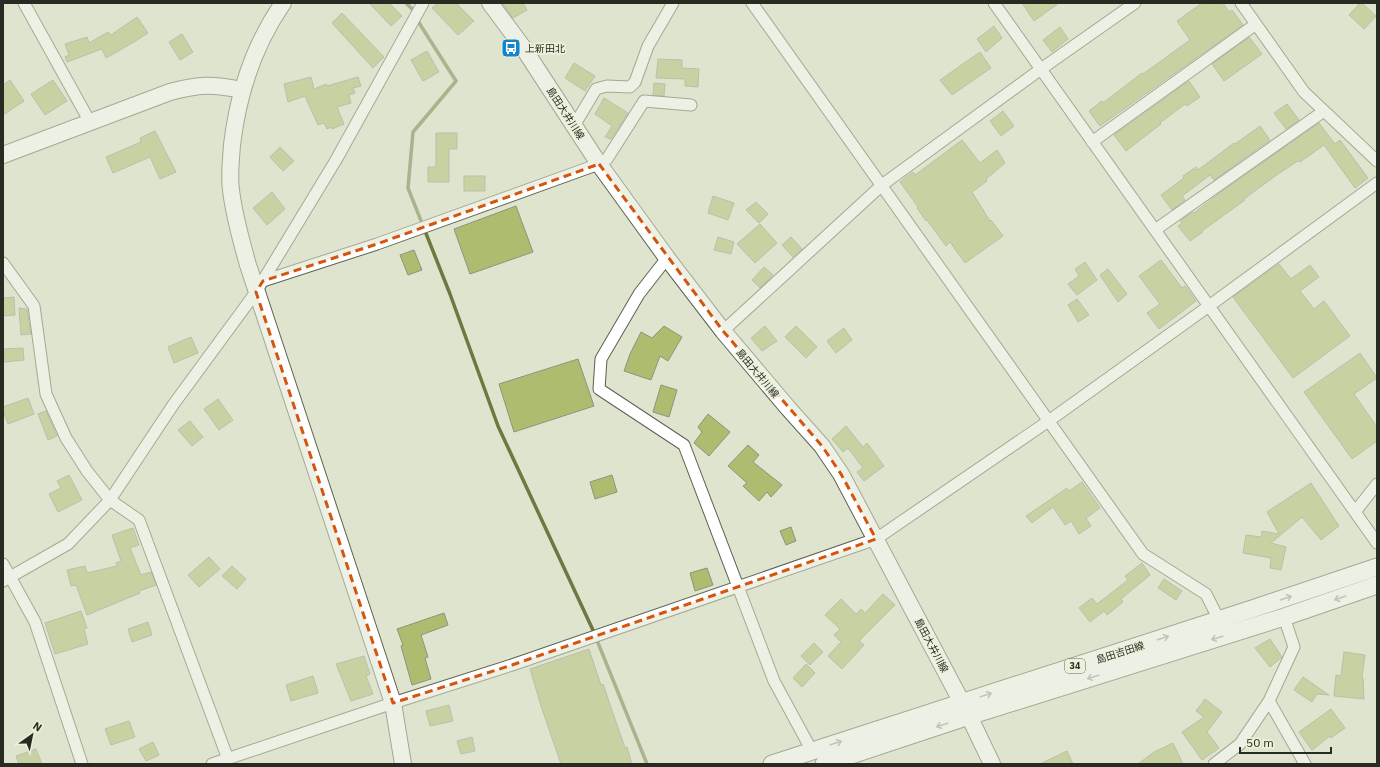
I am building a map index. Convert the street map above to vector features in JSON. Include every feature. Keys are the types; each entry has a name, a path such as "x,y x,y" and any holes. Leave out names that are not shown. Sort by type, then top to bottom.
{"main road":[{"name":"島田吉田線","path":"824,764 966,709 1377,567"},
{"name":"島田吉田線","path":"772,764 812,751 966,709 1284,617 1377,585"}],"street":[{"path":"24,3 90,122"},
{"path":"283,3 273,17 260,42 242,90 236,114 230,160 231,189 237,227 260,286 393,703 403,764"},
{"path":"7,579 68,544 110,500 173,405 260,286 336,160 423,3"},
{"name":"島田大井川線","path":"490,3 522,46 599,164 667,258 723,331 822,446 841,474 966,709 992,764"},
{"path":"574,126 596,89 607,86 630,88 635,82 648,46 673,3"},
{"path":"752,3 1050,420 1143,554 1206,594 1220,620"},
{"path":"994,3 1377,543"},
{"path":"723,331 882,185 1040,69 1136,3"},
{"path":"1241,3 1304,92 1377,161"},
{"path":"1092,142 1256,24"},
{"path":"3,154 170,92 190,87 209,85 242,90"},
{"path":"260,286 599,164 607,159 644,101 691,105"},
{"path":"1155,230 1324,111"},
{"path":"212,764 393,703 512,665 876,539 1050,420 1377,183"},
{"path":"667,258 639,294 601,359 598,390 684,445 774,681 812,751"},
{"path":"3,263 34,306 46,394 66,438 87,471 110,500 139,520 228,759"},
{"path":"1355,512 1377,484"},
{"path":"3,564 7,579 36,622 82,764"},
{"path":"1214,764 1240,744 1269,701 1294,647 1284,617"},
{"path":"1269,701 1305,764"}],"highlighted area":[{"path":"599,164 723,331 822,446 841,474 876,539 512,665 393,703 256,292 263,281 377,244"}],"building":[{"path":"369,3 389,3 402,16 391,26"},
{"path":"438,3 456,3 474,21 458,35 432,8"},
{"path":"502,3 523,3 527,10 513,18"},
{"path":"1022,3 1059,3 1034,21"},
{"path":"1202,3 1223,3 1229,12 1232,10 1243,25 1100,126 1089,111 1102,101 1103,103 1142,73 1143,74 1190,40 1177,21"},
{"path":"1360,3 1362,3 1376,16 1364,29 1349,15"},
{"path":"342,13 384,57 373,68 332,23"},
{"path":"137,17 148,33 106,58 102,49 67,62 65,57 69,55 65,44 87,37 89,43 108,32 111,35"},
{"path":"994,26 1002,38 986,52 977,39"},
{"path":"1060,27 1068,39 1052,52 1043,40"},
{"path":"182,34 193,52 180,60 169,42"},
{"path":"1249,37 1262,54 1224,81 1212,64"},
{"path":"427,51 439,72 423,81 411,60"},
{"path":"980,52 991,68 952,95 940,80"},
{"path":"658,59 682,60 682,68 699,69 698,87 685,86 685,79 656,78"},
{"path":"574,63 595,76 585,91 565,78"},
{"path":"311,77 314,89 326,84 327,86 358,77 361,86 353,88 355,93 349,95 351,103 337,107 344,124 332,129 331,127 327,129 324,123 318,125 305,96 288,102 284,84"},
{"path":"10,80 24,101 3,115 3,85"},
{"path":"53,80 67,101 45,115 31,94"},
{"path":"1189,81 1200,97 1187,106 1185,104 1126,151 1114,135"},
{"path":"654,83 665,84 664,96 653,95"},
{"path":"604,98 628,113 611,139 605,137 612,126 595,114"},
{"path":"1287,104 1299,120 1286,129 1274,113"},
{"path":"1003,111 1014,126 1001,136 990,121"},
{"path":"1319,123 1335,144 1340,140 1368,178 1355,188 1324,145 1300,162 1298,161 1278,174 1190,241 1178,226 1182,223 1180,221 1193,212 1194,213 1222,191"},
{"path":"1260,126 1270,140 1214,180 1210,175 1182,196 1185,200 1172,210 1161,195 1184,178 1183,176 1196,167 1198,170"},
{"path":"155,131 176,172 160,179 150,157 113,173 106,157 141,142 140,138"},
{"path":"436,133 457,133 457,149 449,149 449,182 428,182 428,167 436,167"},
{"path":"962,140 980,163 997,150 1005,163 986,179 987,181 972,192 990,221 991,220 1003,236 965,263 950,242 946,246 927,220 926,221 900,182 913,172 915,175"},
{"path":"280,147 294,161 283,171 270,157"},
{"path":"464,176 485,176 485,191 464,191"},
{"path":"272,192 285,209 267,225 253,208"},
{"path":"713,196 734,203 728,220 708,213"},
{"path":"756,202 768,214 759,223 746,210"},
{"path":"516,206 533,252 470,274 454,229"},
{"path":"760,224 777,243 755,263 737,244"},
{"path":"718,237 734,242 731,254 714,250"},
{"path":"791,237 802,249 793,257 782,245"},
{"path":"414,250 422,270 408,275 400,255"},
{"path":"1161,260 1182,288 1185,286 1196,301 1159,329 1147,313 1160,304 1139,276"},
{"path":"1085,262 1097,280 1077,295 1068,284 1079,276 1075,269"},
{"path":"1279,264 1291,279 1310,265 1319,277 1300,291 1314,309 1324,301 1350,336 1293,378 1233,297"},
{"path":"764,267 773,275 760,288 752,280"},
{"path":"1108,269 1127,294 1118,302 1100,275"},
{"path":"14,297 15,315 3,316 3,298"},
{"path":"1077,299 1089,315 1078,322 1068,305"},
{"path":"19,308 27,309 31,334 21,335"},
{"path":"664,326 682,337 668,361 660,356 651,380 624,371 630,354 641,332 652,338"},
{"path":"765,326 777,341 762,351 751,338"},
{"path":"796,326 817,347 806,358 785,337"},
{"path":"844,328 852,340 836,353 827,341"},
{"path":"191,337 198,353 174,363 168,347"},
{"path":"23,348 24,360 4,362 4,349"},
{"path":"1360,353 1377,378 1354,394 1377,427 1377,441 1352,459 1304,392"},
{"path":"578,359 594,406 514,432 499,384"},
{"path":"661,385 677,390 669,417 653,412"},
{"path":"28,398 34,414 8,424 3,407"},
{"path":"218,399 233,420 219,430 204,409"},
{"path":"46,411 57,436 48,440 38,414"},
{"path":"708,414 730,432 709,456 694,443 702,432 698,427"},
{"path":"190,421 203,437 192,446 178,430"},
{"path":"846,426 863,447 867,443 884,466 864,481 857,472 863,468 848,448 843,452 832,439"},
{"path":"748,445 759,455 753,462 782,485 771,497 767,492 759,501 743,486 747,483 728,466"},
{"path":"69,475 82,500 58,512 49,494 61,488 57,481"},
{"path":"612,475 617,492 595,499 590,482"},
{"path":"1082,482 1100,508 1086,518 1091,526 1079,534 1071,521 1065,525 1053,507 1032,523 1026,516 1067,488 1069,491"},
{"path":"1311,483 1339,526 1321,540 1302,517 1271,543 1286,547 1281,570 1270,568 1271,558 1243,553 1246,535 1261,537 1262,531 1279,534 1267,512"},
{"path":"791,527 796,541 786,545 780,531"},
{"path":"133,528 139,545 130,548 141,575 151,572 156,585 139,591 140,593 87,615 76,585 71,586 67,570 85,566 87,573 117,566 116,563 121,561 112,535"},
{"path":"209,557 220,569 199,587 188,575"},
{"path":"1142,563 1150,575 1121,599 1123,602 1107,615 1104,611 1090,622 1079,608 1092,598 1097,604 1128,580 1125,576"},
{"path":"232,566 246,579 237,589 222,576"},
{"path":"707,568 713,585 695,591 690,573"},
{"path":"1164,579 1182,591 1176,600 1158,588"},
{"path":"883,594 895,605 859,641 864,645 842,669 828,656 841,642 834,635 840,629 825,615 841,599 856,614 861,609 865,613"},
{"path":"81,611 87,628 84,629 88,644 55,654 45,623"},
{"path":"444,613 448,625 421,635 428,657 425,658 431,679 412,685 401,646 403,645 397,629"},
{"path":"148,622 152,635 132,642 128,629"},
{"path":"1270,639 1282,657 1270,667 1255,648"},
{"path":"814,643 823,652 810,665 801,656"},
{"path":"589,649 601,685 603,684 632,764 561,764 530,669"},
{"path":"1344,652 1365,655 1362,677 1364,699 1334,696 1336,675 1341,676"},
{"path":"364,656 370,674 366,676 373,694 351,701 336,664"},
{"path":"806,664 815,673 802,687 793,678"},
{"path":"313,676 318,693 291,701 286,685"},
{"path":"1303,677 1329,695 1317,694 1312,702 1294,690"},
{"path":"1205,699 1222,712 1207,732 1219,748 1202,760 1182,732 1204,717 1196,711"},
{"path":"449,705 453,721 430,726 426,711"},
{"path":"1331,709 1345,728 1331,738 1330,736 1312,750 1299,732"},
{"path":"129,721 135,737 111,745 105,729"},
{"path":"472,737 475,751 461,754 457,741"},
{"path":"153,742 159,755 146,761 139,749"},
{"path":"1173,743 1183,764 1138,764 1154,752"},
{"path":"36,749 42,764 19,764 16,756"},
{"path":"1067,751 1073,764 1040,764"}],"waterway":[{"path":"406,3 412,9 456,81 413,132 408,188 450,294 498,426 592,628 647,764"}],"place":[{"name":"上新田北","path":"511,48"}]}
